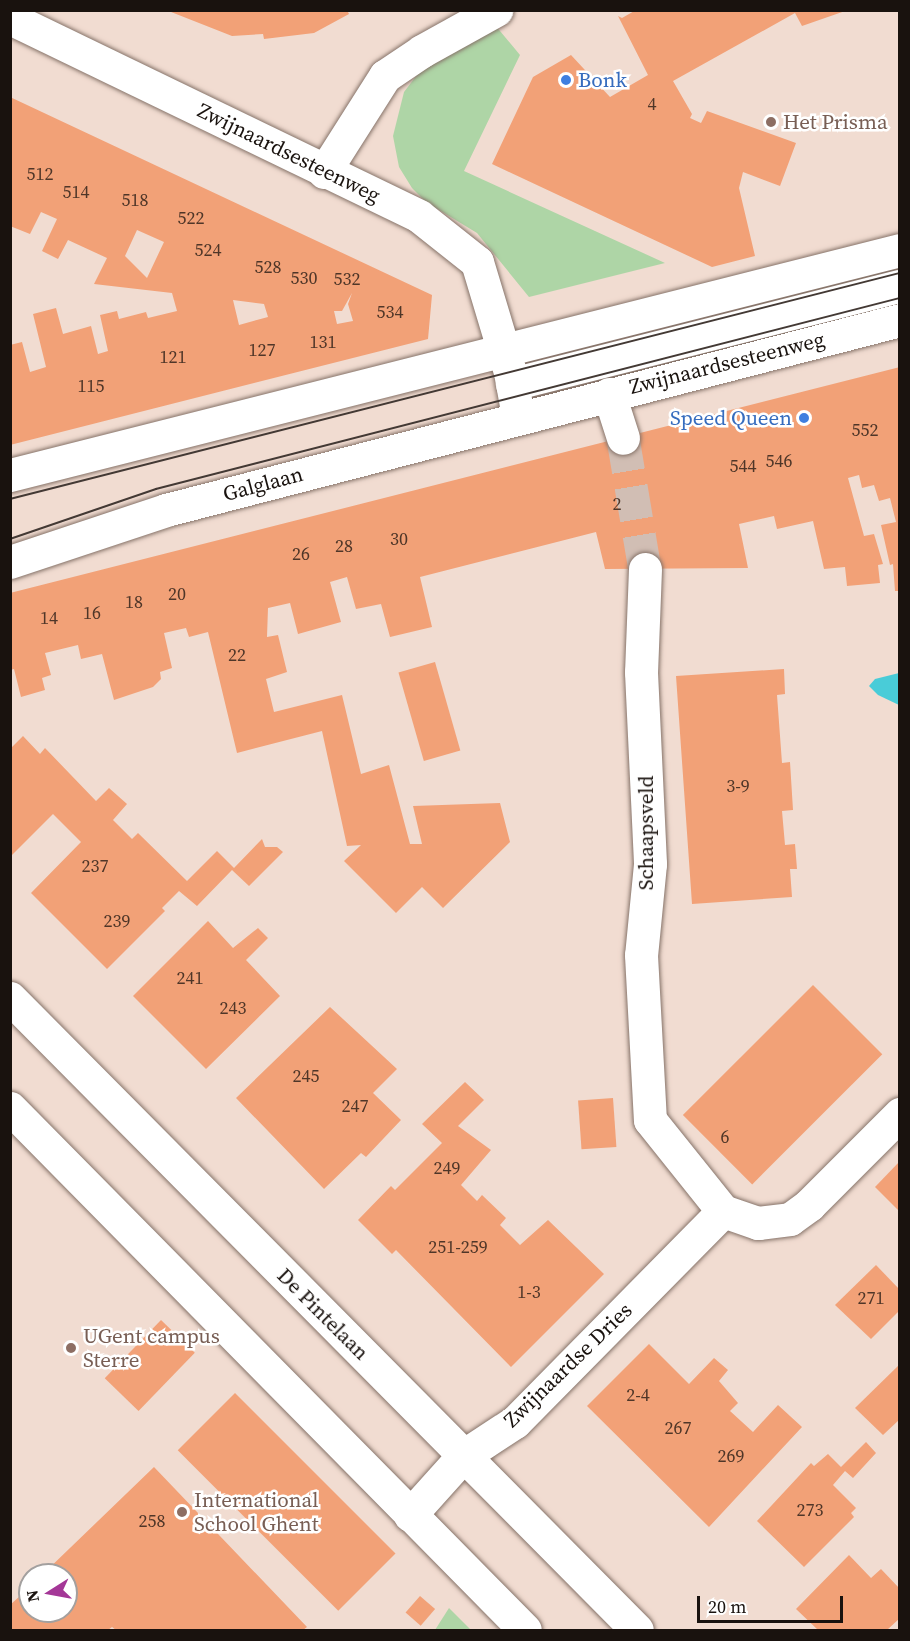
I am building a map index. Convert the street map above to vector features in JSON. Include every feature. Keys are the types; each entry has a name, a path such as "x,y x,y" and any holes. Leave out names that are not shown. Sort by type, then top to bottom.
{"street":[{"path":"324,172 385,76 422,51 496,10"},
{"name":"Zwijnaardsesteenweg","path":"10,18 419,216 477,262 503,349 518,416 900,320"},
{"path":"10,476 900,249"},
{"path":"512,384 900,286"},
{"path":"609,394 623,438"},
{"name":"Galglaan","path":"10,562 166,510 518,416"},
{"name":"Schaapsveld","path":"645,569 641,672 650,864 641,955 647,1098 650,1120 723,1211"},
{"name":"De Pintelaan","path":"10,998 637,1630"},
{"path":"10,1108 525,1630"},
{"path":"723,1211 758,1223 790,1219 809,1205 900,1114"},
{"name":"Zwijnaardse Dries","path":"410,1515 464,1456 515,1422 723,1211"}],"green space":[{"path":"495,25 520,55 464,171 665,263 529,297 477,233 426,202 412,188 399,167 393,136 404,92 420,71"},
{"path":"449,1608 471,1630 435,1630"}],"water":[{"path":"899,673 899,705 878,695 869,686 875,679"}],"building":[{"path":"166,10 347,10 349,14 314,33 264,39 263,34 232,36"},
{"path":"636,10 848,10 802,26 795,13 673,81 692,114 690,118 701,123 707,111 796,143 780,186 743,172 739,188 755,256 712,267 492,164 533,77 571,55 610,97 648,75 618,16 622,18"},
{"path":"10,97 432,295 428,339 10,445 10,345 22,342 30,372 46,367 33,314 56,308 63,334 91,326 98,354 108,351 100,315 117,311 119,319 146,312 148,318 177,311 172,293 94,284 107,258 68,240 58,259 42,251 57,219 41,212 30,234 10,226","holes":["137,230 164,242 147,278 125,256","352,293 348,304 353,321 337,324 334,311 342,311","233,300 264,304 268,317 239,325"]},
{"path":"900,367 900,591 895,591 893,564 890,565 881,525 896,522 890,498 879,501 874,485 862,488 859,475 848,478 864,536 874,534 883,564 878,565 880,583 847,586 845,567 824,569 813,521 777,529 774,516 739,524 748,568 605,569 596,532 420,577 432,627 390,637 381,604 356,609 347,577 330,582 341,622 298,634 290,603 268,608 267,637 278,635 287,672 266,679 274,712 342,695 361,774 389,765 410,844 422,844 413,806 500,803 510,842 443,908 422,887 396,913 344,861 361,845 347,846 322,731 237,753 208,632 189,637 186,628 164,633 172,668 160,672 161,679 153,687 114,700 102,654 81,659 78,645 45,653 51,675 42,678 45,690 21,697 14,669 10,670 10,593"},
{"path":"435,662 460,750 424,761 398,672"},
{"path":"784,669 785,694 777,695 782,763 790,762 793,810 782,811 785,845 795,844 797,869 790,869 792,897 692,904 676,676"},
{"path":"23,736 40,754 45,748 96,801 109,788 127,804 113,820 132,839 138,833 187,881 217,851 234,868 262,839 265,847 277,847 283,852 249,886 232,870 197,906 179,891 162,908 165,911 107,969 31,893 81,842 53,814 10,857 10,749"},
{"path":"208,921 233,948 258,928 268,938 246,960 280,996 206,1069 133,996"},
{"path":"813,985 882,1054 752,1184 683,1115"},
{"path":"330,1007 397,1069 373,1093 401,1120 366,1157 361,1153 324,1189 236,1098"},
{"path":"465,1082 484,1100 458,1126 491,1150 461,1185 477,1201 482,1195 506,1218 500,1225 520,1245 548,1220 604,1274 511,1367 396,1250 392,1254 358,1220 391,1186 395,1190 442,1143 422,1124"},
{"path":"613,1098 616,1147 582,1149 578,1100"},
{"path":"900,1161 900,1212 875,1187"},
{"path":"876,1265 900,1290 900,1310 871,1339 835,1305"},
{"path":"161,1320 195,1353 139,1411 105,1378"},
{"path":"649,1344 689,1384 714,1358 728,1370 719,1381 738,1403 730,1411 753,1432 778,1405 802,1427 709,1527 587,1406"},
{"path":"900,1364 900,1419 883,1435 855,1408"},
{"path":"235,1393 396,1554 338,1611 178,1450"},
{"path":"866,1442 876,1453 853,1478 845,1471 833,1485 856,1508 851,1513 854,1517 804,1567 757,1521 811,1463 814,1466 828,1454 841,1467"},
{"path":"154,1467 307,1627 303,1630 116,1630 112,1627 108,1630 10,1630 10,1605 18,1598 18,1623 78,1623 78,1563 54,1563"},
{"path":"849,1555 871,1578 881,1569 900,1589 900,1618 887,1630 818,1630 796,1609"},
{"path":"420,1596 435,1609 421,1626 406,1613"}],"tunnel":[{"path":"623,438 645,569"}],"tram line":[{"path":"10,499 900,273"},
{"path":"10,539 156,489 900,298"}],"place":[{"name":"Bonk","path":"566,80"},
{"name":"Het Prisma","path":"771,122"},
{"name":"Speed Queen","path":"804,418"},
{"name":"UGent campus Sterre","path":"71,1348"},
{"name":"International School Ghent","path":"182,1512"}]}
